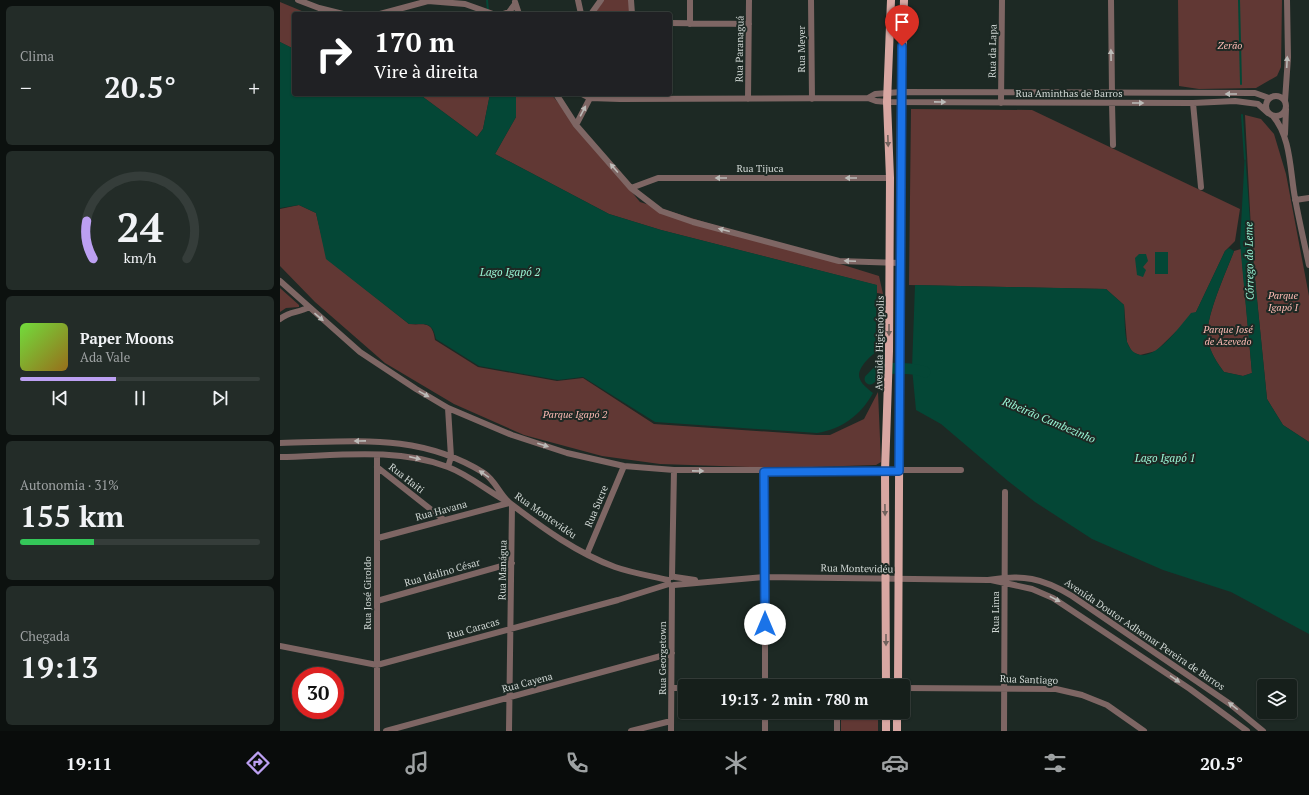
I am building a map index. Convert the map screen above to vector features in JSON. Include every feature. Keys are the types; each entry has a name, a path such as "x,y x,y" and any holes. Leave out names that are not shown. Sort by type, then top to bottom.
{"main road":[{"name":"Avenida Higienópolis","path":"886,679 885,471 889,350 890,178 887,92 891,0"},
{"name":"Avenida Higienópolis","path":"898,679 901,92 904,0"},
{"path":"886,719 886,731"},
{"path":"897,719 897,731"}],"street":[{"path":"298,0 335,12"},
{"path":"415,4 422,0"},
{"path":"578,0 581,12"},
{"path":"592,12 601,0"},
{"path":"631,0 632,12"},
{"path":"690,0 690,24"},
{"name":"Rua Paranaguá","path":"748,99 749,0"},
{"name":"Rua Meyer","path":"811,0 812,99"},
{"name":"Rua da Lapa","path":"1001,103 1002,0"},
{"path":"1111,0 1112,94"},
{"path":"1284,136 1288,57 1287,0"},
{"path":"387,12 428,1 464,2 488,12"},
{"path":"509,12 515,2"},
{"path":"515,2 518,12"},
{"path":"672,23 749,24"},
{"name":"Rua Aminthas de Barros","path":"868,98 875,94 887,92 1112,94 1255,93 1269,98"},
{"path":"557,96 576,125 631,188 661,211 693,222 839,261 900,263"},
{"name":"Rua Aminthas de Barros","path":"586,96 590,98 868,98 876,101 887,102 1247,102 1258,104 1270,114"},
{"path":"1285,101 1279,96 1269,98 1265,105 1270,114 1279,123 1284,136 1295,200 1309,265"},
{"path":"576,125 590,98"},
{"path":"1112,103 1113,145"},
{"path":"1193,103 1201,187"},
{"path":"1270,114 1279,115 1286,109"},
{"name":"Rua Tijuca","path":"631,188 658,178 890,178"},
{"path":"1295,200 1309,198"},
{"path":"280,281 372,362 448,408 512,435 567,453 624,466 674,470 764,472 961,470"},
{"path":"280,319 290,312 303,310 309,307"},
{"path":"448,408 451,457 448,467"},
{"name":"Rua Montevidéu","path":"280,443 400,442 421,446 451,457 485,473 492,479 511,504 555,537 615,567 672,582 765,577 988,580 1005,577"},
{"path":"280,457 377,455 407,456 448,467 464,474 485,489 511,504"},
{"name":"Rua José Giroldo","path":"377,455 377,731"},
{"name":"Rua Sucre","path":"587,554 624,466"},
{"name":"Rua Haiti","path":"377,467 443,519"},
{"name":"Rua Georgetown","path":"671,731 674,470"},
{"path":"764,472 765,679"},
{"name":"Rua Lima","path":"1004,731 1005,492"},
{"name":"Rua Havana","path":"378,538 443,519 511,504"},
{"name":"Rua Manágua","path":"509,731 512,563 511,504"},
{"name":"Rua Idalino César","path":"377,601 512,563"},
{"name":"Avenida Doutor Adhemar Pereira de Barros","path":"1005,577 1034,579 1047,582 1061,589 1230,704 1263,731"},
{"path":"1032,589 1031,583 1034,579"},
{"name":"Rua Montevidéu","path":"988,580 1005,584"},
{"name":"Rua Caracas","path":"280,646 377,666 511,628 618,600 672,582"},
{"name":"Avenida Doutor Adhemar Pereira de Barros","path":"1005,584 1032,589 1053,598 1074,610 1247,731"},
{"name":"Rua Cayena","path":"386,731 672,653"},
{"path":"1154,665 1160,656"},
{"path":"672,688 678,688"},
{"name":"Rua Santiago","path":"910,688 1056,689 1082,695 1106,705 1144,731"},
{"path":"765,719 765,731"},
{"path":"838,719 838,731"},
{"path":"631,731 672,721"}],"green space":[{"path":"604,0 630,0 631,12 595,12"},
{"name":"Zerão","path":"1178,0 1282,0 1281,67 1277,76 1256,88 1199,89 1179,86"},
{"path":"280,2 304,12 292,12 292,48 280,42"},
{"path":"422,96 490,96 483,129 477,137"},
{"path":"516,96 553,96 640,202 879,276 883,294 877,293 876,285 661,230 609,214 495,154 516,117"},
{"path":"911,109 1032,110 1240,209 1235,241 1225,251 1196,312 1156,351 1140,355 1132,352 1127,342 1124,305 1106,289 909,285"},
{"name":"Parque Igapó I","path":"1245,115 1261,119 1274,134 1286,174 1309,296 1309,442 1283,425 1267,399 1252,249"},
{"name":"Parque Igapó 2","path":"299,205 316,213 327,259 409,324 423,324 429,326 434,333 435,340 478,367 557,381 583,378 654,424 817,435 830,435 864,419 878,392 881,462 876,465 780,468 660,464 602,456 524,435 454,404 385,363 315,302 280,266 280,209"},
{"name":"Parque José de Azevedo","path":"1241,249 1252,373 1243,376 1224,372 1211,350 1207,333 1212,310 1234,251"},
{"path":"280,288 299,305 299,307 286,308 280,312"},
{"path":"841,719 878,719 878,731 841,731"}],"water":[{"name":"Lago Igapó 2","path":"280,42 292,48 292,96 422,96 477,137 483,129 490,96 516,96 516,117 495,154 609,214 661,230 877,285 875,353 864,364 859,373 861,381 873,393 863,408 850,420 835,428 817,433 655,422 583,377 558,380 479,366 436,339 432,328 426,324 409,324 326,259 316,213 299,205 280,208"},
{"name":"Lago Igapó 1","path":"1245,152 1252,249 1267,399 1283,425 1309,442 1309,634 1231,592 1163,570 1092,539 1035,502 941,424 916,410 912,368 915,285 1106,289 1124,305 1125,333 1129,346 1135,353 1144,355 1159,348 1174,334 1191,313 1196,312 1225,251 1229,248 1234,251 1212,310 1207,333 1208,342 1214,358 1224,372 1243,376 1252,373 1240,243"},
{"path":"1155,252 1168,252 1168,274 1155,274"},
{"path":"1139,254 1146,254 1148,261 1143,267 1146,270 1143,277 1137,275 1135,258"}],"waterway":[{"path":"487,0 488,11"},
{"name":"Córrego do Leme","path":"1239,0 1241,84"},
{"name":"Córrego do Leme","path":"1242,115 1245,159"},
{"name":"Ribeirão Cambezinho","path":"870,379 880,370 884,369 896,368 925,372"}],"route":[{"path":"765,624 764,472 899,471 902,46"}]}
